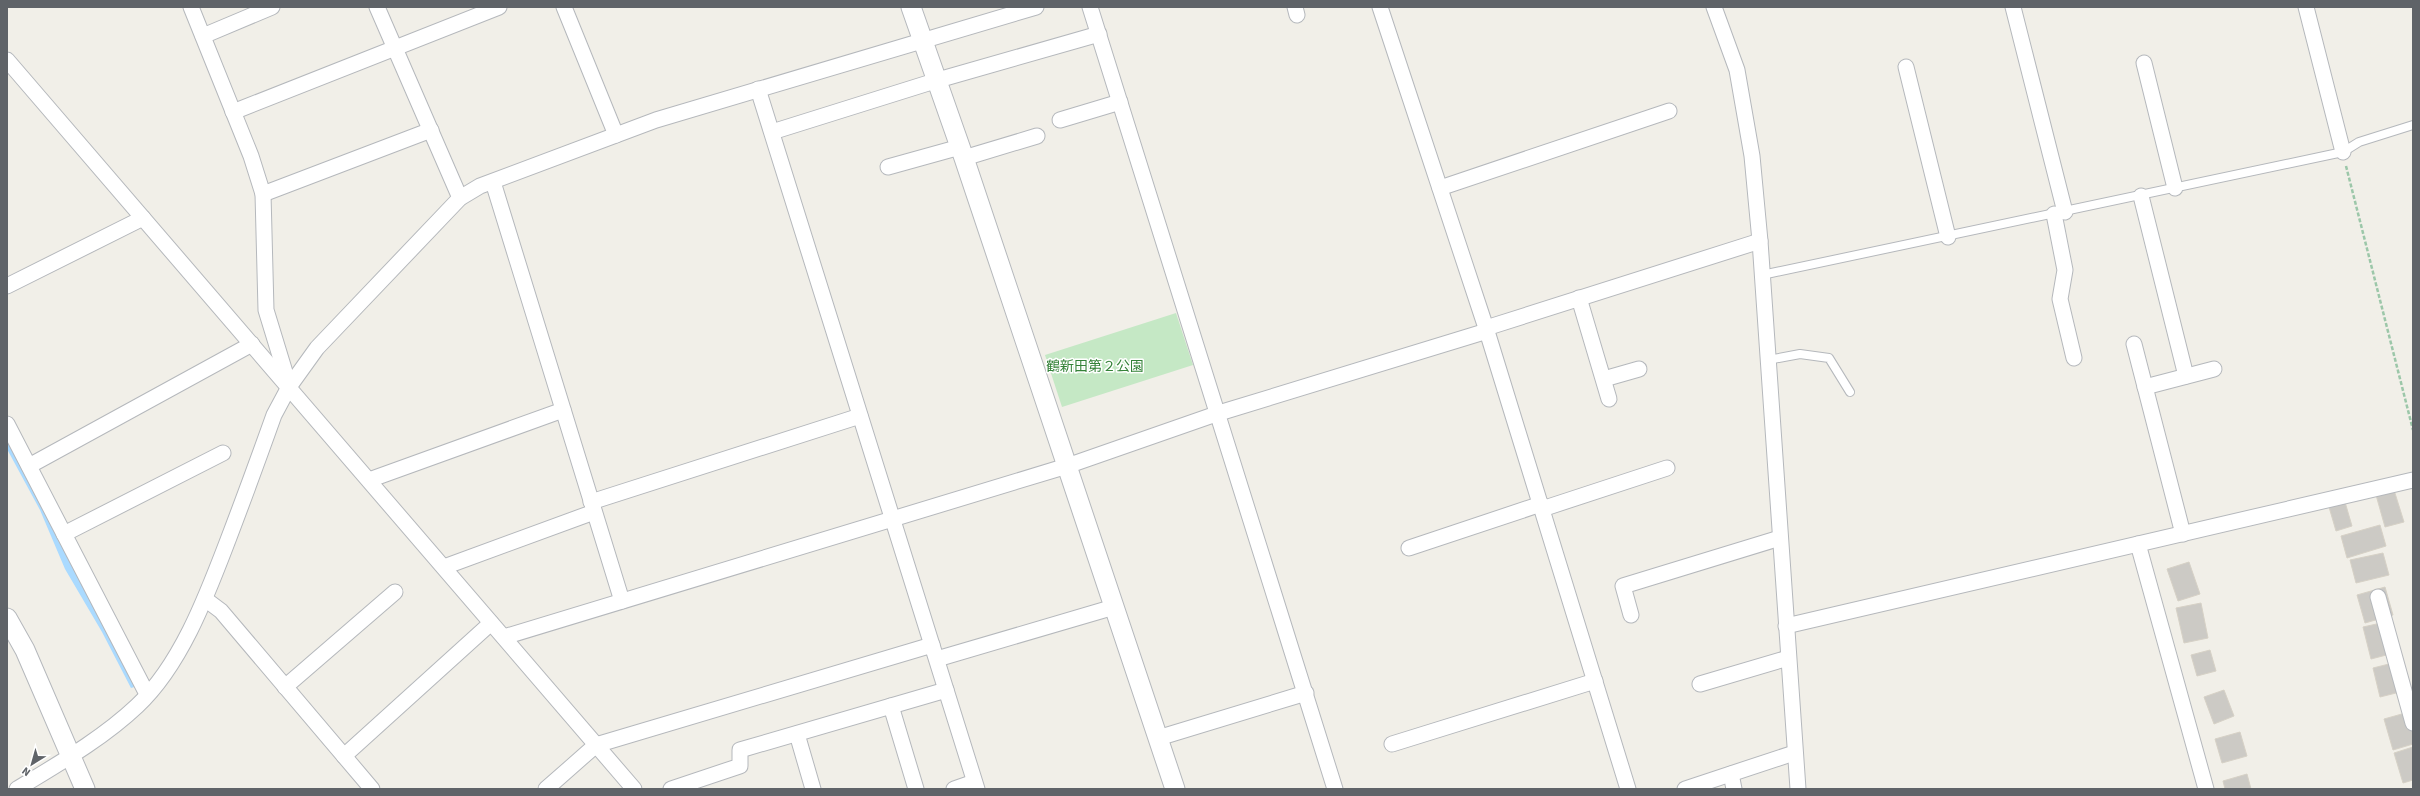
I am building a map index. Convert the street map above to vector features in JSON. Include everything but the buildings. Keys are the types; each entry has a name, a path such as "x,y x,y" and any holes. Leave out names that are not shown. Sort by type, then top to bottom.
{"street":[{"path":"191,7 251,156 263,194 266,310 289,387"},
{"path":"203,36 272,7"},
{"path":"377,7 460,198"},
{"path":"234,112 499,7"},
{"path":"564,7 616,135"},
{"path":"911,7 938,80 1158,738 1171,788"},
{"path":"18,788 102,734 137,706 147,694 175,656 206,598 274,415 289,387 317,348 460,198 493,182 656,120 1036,7"},
{"path":"1090,7 1219,413 1335,789"},
{"path":"1380,7 1487,329 1628,789"},
{"path":"1714,7 1737,70 1752,156 1760,241 1794,753 1798,789"},
{"path":"2013,7 2060,213 2065,270 2060,299 2074,358"},
{"path":"2306,7 2343,152"},
{"path":"772,132 938,80 1099,34"},
{"path":"7,60 634,789"},
{"path":"2144,63 2175,188"},
{"path":"1906,67 1948,237"},
{"path":"758,89 976,785 954,789"},
{"path":"1060,120 1120,102"},
{"path":"1440,188 1669,111"},
{"path":"263,194 431,130"},
{"path":"888,167 1037,136"},
{"path":"493,182 622,601"},
{"path":"2141,196 2186,376"},
{"path":"7,286 143,218"},
{"path":"504,637 1067,466 1219,413 1760,241"},
{"path":"1579,298 1610,399"},
{"path":"29,466 252,344"},
{"path":"2134,344 2183,534"},
{"path":"1604,379 1639,369"},
{"path":"2145,387 2214,369"},
{"path":"369,480 563,410"},
{"path":"444,567 593,507 860,416"},
{"path":"7,424 147,694"},
{"path":"64,534 223,453"},
{"path":"1409,548 1667,468"},
{"path":"1786,626 2413,480"},
{"path":"1631,615 1623,586 1780,538"},
{"path":"2138,544 2206,789"},
{"path":"285,687 395,592"},
{"path":"2378,597 2413,723"},
{"path":"206,598 221,611 372,789"},
{"path":"937,659 1114,606"},
{"path":"7,618 24,650 85,789"},
{"path":"344,756 492,623"},
{"path":"546,789 596,745 932,645"},
{"path":"1700,684 1788,658"},
{"path":"1392,744 1595,681"},
{"path":"671,789 740,766 740,750 946,690"},
{"path":"1158,738 1306,693"},
{"path":"891,706 916,789"},
{"path":"797,734 813,789"},
{"path":"1685,789 1794,753"},
{"path":"1731,774 1734,789"}],"lane":[{"path":"1762,275 1948,237 2343,152 2359,142 2413,126"},
{"path":"1768,360 1800,354 1829,358 1850,392"}],"path":[{"path":"2343,152 2413,430"}],"green space":[{"name":"鶴新田第２公園","path":"1176,313 1193,365 1062,407 1045,355"}],"water":[{"path":"7,432 138,686 131,688 102,632 65,569 40,510 7,449"}]}
